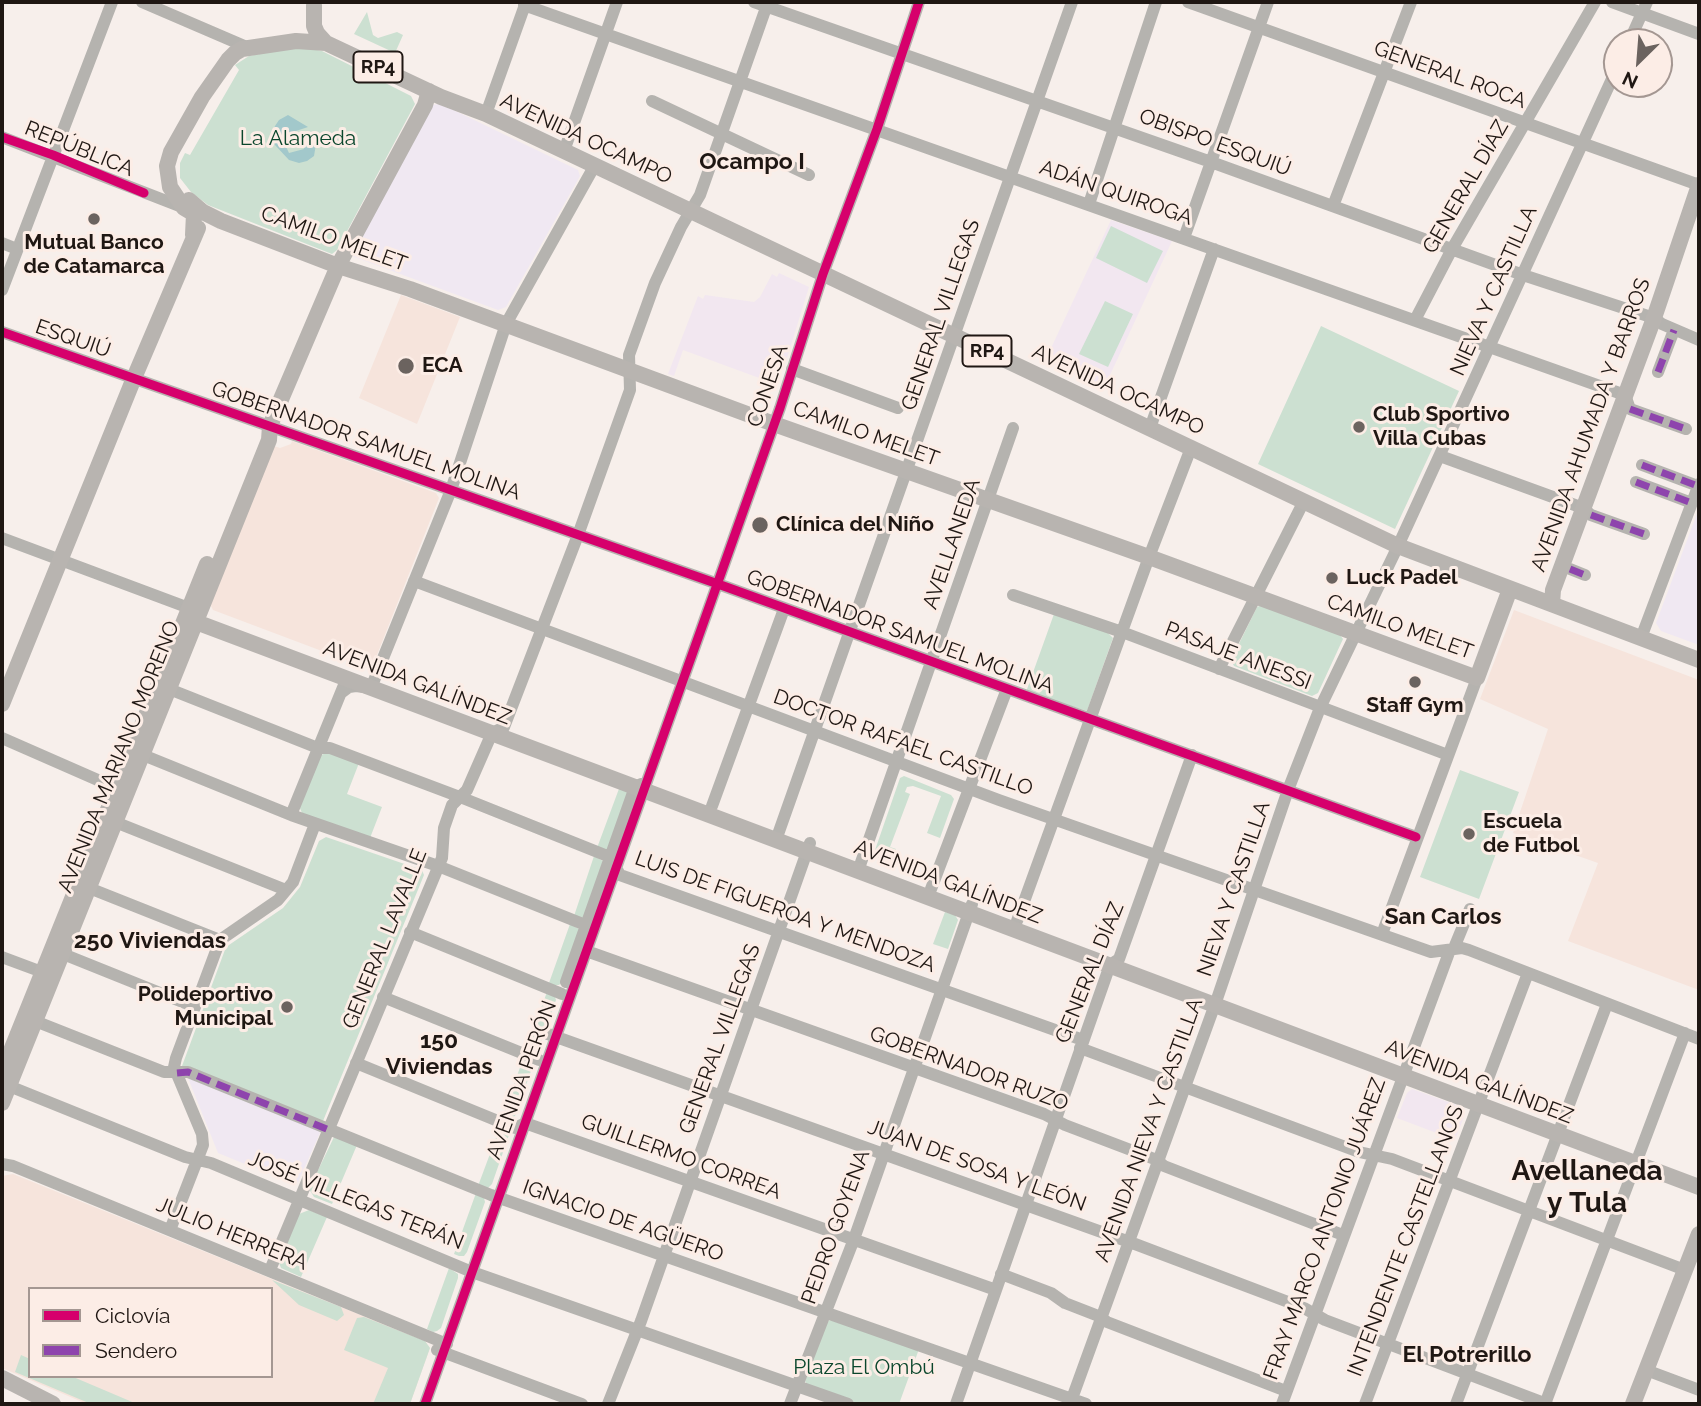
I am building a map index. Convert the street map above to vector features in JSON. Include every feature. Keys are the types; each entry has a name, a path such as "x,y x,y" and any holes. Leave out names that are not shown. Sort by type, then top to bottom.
{"main road":[{"path":"2,704 193,235 198,212 168,181 169,157 201,98 235,52 296,41 314,3"},
{"path":"314,3 314,26 326,43"},
{"name":"AVENIDA OCAMPO","path":"296,41 326,43 429,92 486,114 1398,546 1699,660"},
{"name":"AVENIDA MARIANO MORENO","path":"5,1079 35,1021 143,755 259,436 270,426 338,266 425,105 429,92"},
{"name":"AVENIDA AHUMADA Y BARROS","path":"1663,324 1699,185"},
{"name":"CAMILO MELET","path":"198,212 338,266 410,289 774,424 1149,557 1478,678"},
{"name":"AVENIDA AHUMADA Y BARROS","path":"1552,604 1553,590 1587,511 1628,402 1663,324 1699,215"},
{"name":"AVENIDA AHUMADA Y BARROS","path":"1552,604 1578,572 1587,511"},
{"path":"1478,678 1510,589"},
{"name":"AVENIDA MARIANO MORENO","path":"2,1103 5,1079 42,972 116,789 195,614"},
{"name":"AVENIDA GALÍNDEZ","path":"195,614 344,686 373,683"},
{"name":"AVENIDA GALÍNDEZ","path":"195,614 642,786 1638,1159 1699,1187"},
{"name":"AVENIDA GALÍNDEZ","path":"642,786 712,806 777,835"},
{"name":"AVENIDA GALÍNDEZ","path":"859,866 931,889 971,908 1017,921 1114,962"},
{"name":"AVENIDA GALÍNDEZ","path":"1638,1159 1699,1176"},
{"path":"1633,1404 1699,1234"},
{"path":"2,1378 52,1404"},
{"path":"2,1387 52,1404"}],"street":[{"path":"2,290 112,2"},
{"path":"142,2 249,48"},
{"path":"564,151 617,2"},
{"name":"CONESA","path":"642,786 718,584 919,2"},
{"name":"GENERAL VILLEGAS","path":"777,835 1072,2"},
{"path":"1089,204 1156,2"},
{"name":"GENERAL ROCA","path":"1188,2 1699,185"},
{"path":"1184,238 1268,2"},
{"path":"1333,206 1412,2"},
{"name":"GENERAL DÍAZ","path":"1415,320 1452,249 1595,2"},
{"path":"1612,2 1645,8 1699,34"},
{"path":"486,114 525,3"},
{"name":"ADÁN QUIROGA","path":"525,3 1490,347 1628,402 1686,429"},
{"name":"OBISPO ESQUIÚ","path":"763,3 1663,324 1699,340"},
{"name":"GENERAL LAVALLE","path":"270,1270 442,858 444,828 452,805 467,790 498,730 542,629 630,390 629,355 655,283 700,195 741,81 763,3"},
{"path":"1636,28 1645,8"},
{"name":"NIEVA Y CASTILLA","path":"1218,1003 1288,790 1320,708 1440,456 1603,98"},
{"path":"652,101 809,175"},
{"name":"REPÚBLICA","path":"2,137 198,212"},
{"path":"373,683 451,490 506,324 595,166"},
{"path":"2,243 17,249"},
{"path":"1150,428 1214,249"},
{"path":"1658,372 1663,324"},
{"name":"ESQUIÚ","path":"2,332 134,378"},
{"path":"792,369 898,408"},
{"name":"GOBERNADOR SAMUEL MOLINA","path":"134,378 718,584 1416,837"},
{"name":"AVELLANEDA","path":"859,866 1013,428"},
{"path":"1017,921 1191,448"},
{"path":"1440,456 1644,534"},
{"path":"1641,638 1699,485 1642,466"},
{"path":"1636,482 1692,503"},
{"path":"1219,669 1304,501"},
{"name":"AVENIDA GALÍNDEZ","path":"2,538 195,614"},
{"name":"DOCTOR RAFAEL CASTILLO","path":"414,581 969,789 1431,952"},
{"name":"PASAJE ANESSI","path":"1013,595 1122,632 1448,755"},
{"path":"712,806 784,609"},
{"path":"1381,934 1478,678"},
{"path":"291,815 344,686"},
{"name":"LUIS DE FIGUEROA Y MENDOZA","path":"169,689 318,748 330,748 460,797 613,862 620,875 943,989 1359,1152 1392,1159 1685,1270"},
{"path":"931,889 1007,689"},
{"path":"2,738 116,789"},
{"path":"143,755 291,815 438,866 590,927"},
{"name":"GENERAL DÍAZ","path":"956,1404 1082,1044 1192,755"},
{"name":"AVENIDA PERÓN","path":"425,1404 469,1269 642,786"},
{"path":"115,822 286,890"},
{"path":"170,1230 203,1145 202,1135 174,1067 176,1058 220,940 278,900 293,882 316,824"},
{"name":"GENERAL VILLEGAS","path":"608,1404 809,847"},
{"path":"89,888 220,940"},
{"name":"PEDRO GOYENA","path":"790,1404 854,1239 971,908"},
{"name":"FRAY MARCO ANTONIO JUÁREZ","path":"1284,1398 1443,969 1470,909"},
{"path":"410,932 562,994"},
{"name":"AVENIDA PERÓN","path":"520,1125 539,1060 552,1035 562,994 582,950"},
{"name":"GOBERNADOR RUZO","path":"582,950 1055,1120 1343,1235"},
{"path":"1431,952 1469,950 1699,1039"},
{"path":"1431,952 1440,960 1443,969"},
{"path":"63,954 195,1007"},
{"path":"2,957 42,972"},
{"name":"INTENDENTE CASTELLANOS","path":"1365,1404 1528,973"},
{"path":"383,997 539,1060"},
{"name":"AVENIDA NIEVA Y CASTILLA","path":"1076,1403 1218,1003"},
{"path":"1456,1404 1607,1003"},
{"name":"IGNACIO DE AGÜERO","path":"35,1021 164,1072 188,1072 495,1196 1076,1403"},
{"path":"1546,1404 1685,1033"},
{"name":"JUAN DE SOSA Y LEÓN","path":"552,1035 1131,1243 1546,1404"},
{"name":"GUILLERMO CORREA","path":"356,1063 520,1125 690,1180 996,1290"},
{"name":"JOSÉ VILLEGAS TERÁN","path":"5,1079 185,1157 211,1163 469,1269 848,1404"},
{"name":"JULIO HERRERA","path":"2,1164 13,1166 270,1270 442,1347 583,1404"},
{"path":"1001,1274 1051,1293 1065,1303 1284,1398"},
{"name":"AVENIDA PERÓN","path":"417,1404 442,1347"},
{"path":"1646,1370 1699,1390"}],"shaded area":[{"path":"441,104 578,170 580,176 506,307 498,310 354,257 352,253 431,105"},
{"path":"1111,220 1172,241 1104,388 1045,361"},
{"path":"779,273 809,287 787,358 771,352 762,379 683,350 674,376 668,374 698,296 703,299 705,295 754,302 760,297 772,274 777,277"},
{"name":"ECA","path":"401,295 460,317 417,424 359,398"},
{"path":"292,441 436,493 439,498 373,665 367,668 213,610 210,604 274,446 280,448"},
{"path":"1698,511 1699,645 1661,631 1656,623"},
{"path":"1514,610 1699,680 1699,990 1568,941 1598,863 1513,833 1548,729 1480,699"},
{"path":"188,1078 318,1130 320,1133 298,1182 294,1184 218,1153"},
{"path":"1412,1089 1462,1107 1465,1114 1455,1140 1397,1118 1407,1093"},
{"path":"13,1174 425,1341 430,1348 410,1404 87,1404 2,1368 2,1176"}],"green space":[{"path":"367,12 373,35 378,38 397,32 403,35 395,53 354,34"},
{"name":"La Alameda","path":"290,48 322,51 411,96 415,104 337,250 332,254 208,205 191,192 180,178 180,163 185,153 190,155 239,70 235,65 249,56"},
{"path":"1111,226 1163,251 1147,283 1096,258"},
{"path":"1105,301 1133,314 1108,367 1079,354"},
{"name":"Club Sportivo Villa Cubas","path":"1321,326 1459,391 1395,529 1258,464"},
{"path":"1262,605 1340,635 1343,639 1318,693 1312,696 1234,666 1231,660 1257,607"},
{"path":"1054,614 1108,633 1113,638 1087,711 1026,692"},
{"path":"334,753 359,763 347,794 382,807 370,838 302,813 299,806 319,756"},
{"name":"Escuela de Futbol","path":"1460,770 1519,792 1479,899 1420,877"},
{"path":"904,776 951,795 954,799 940,838 927,833 941,796 913,786 907,787 905,792 910,794 890,847 896,849 891,862 876,857 874,853 900,778"},
{"path":"620,786 628,791 607,850 597,848"},
{"name":"Polideportivo Municipal","path":"326,837 422,870 424,875 323,1121 182,1066 226,947 283,908 300,887 319,841"},
{"path":"594,856 603,861 584,918 574,916"},
{"path":"945,912 955,915 958,920 948,949 933,944"},
{"path":"570,924 579,929 563,981 554,985 549,983"},
{"path":"547,992 556,1000 539,1049 535,1053 525,1051"},
{"path":"523,1059 531,1064 532,1068 515,1116 507,1120 502,1118"},
{"path":"500,1127 509,1135 492,1184 488,1188 478,1186"},
{"path":"334,1137 357,1145 332,1204 314,1197 309,1189"},
{"path":"476,1193 484,1198 485,1202 467,1252 464,1256 459,1256 454,1254"},
{"path":"309,1210 327,1217 301,1277 281,1268 279,1263 299,1214"},
{"path":"449,1268 458,1274 458,1278 441,1328 433,1332 427,1329"},
{"path":"272,1280 341,1307 344,1315 337,1321 299,1305"},
{"path":"364,1317 425,1341 430,1348 410,1404 373,1404 388,1368 344,1350 357,1318"},
{"name":"Plaza El Ombú","path":"830,1320 919,1349 899,1404 860,1404 808,1386 805,1381 826,1323"},
{"path":"21,1355 28,1358 28,1377 15,1372"},
{"path":"29,1378 76,1378 137,1404 91,1404"}],"water":[{"path":"288,115 308,127 281,136 289,153 304,149 301,138 314,132 319,142 316,144 314,156 307,161 299,163 289,160 275,145 272,136 275,126"}],"marked path":[{"path":"1658,372 1674,330"},
{"path":"1630,409 1686,429"},
{"path":"1642,465 1698,486"},
{"path":"1636,482 1692,503"},
{"path":"1591,515 1644,534"},
{"path":"1570,569 1585,575"},
{"path":"177,1073 188,1072 329,1130"}],"cycle path":[{"path":"425,1404 780,408 823,274 877,129 919,2"},
{"path":"2,137 144,193"},
{"path":"2,332 718,584 1416,837"}],"place":[{"name":"Mutual Banco de Catamarca","path":"94,219"},
{"name":"ECA","path":"406,366"},
{"name":"Club Sportivo Villa Cubas","path":"1359,427"},
{"name":"Clínica del Niño","path":"760,525"},
{"name":"Luck Padel","path":"1332,578"},
{"name":"Staff Gym","path":"1415,682"},
{"name":"Escuela de Futbol","path":"1469,834"},
{"name":"Polideportivo Municipal","path":"287,1007"}],"district":[{"name":"Ocampo I","path":"752,162"},
{"name":"San Carlos","path":"1443,917"},
{"name":"250 Viviendas","path":"150,941"},
{"name":"150 Viviendas","path":"439,1054"},
{"name":"Avellaneda y Tula","path":"1587,1188"},
{"name":"El Potrerillo","path":"1467,1355"}]}
